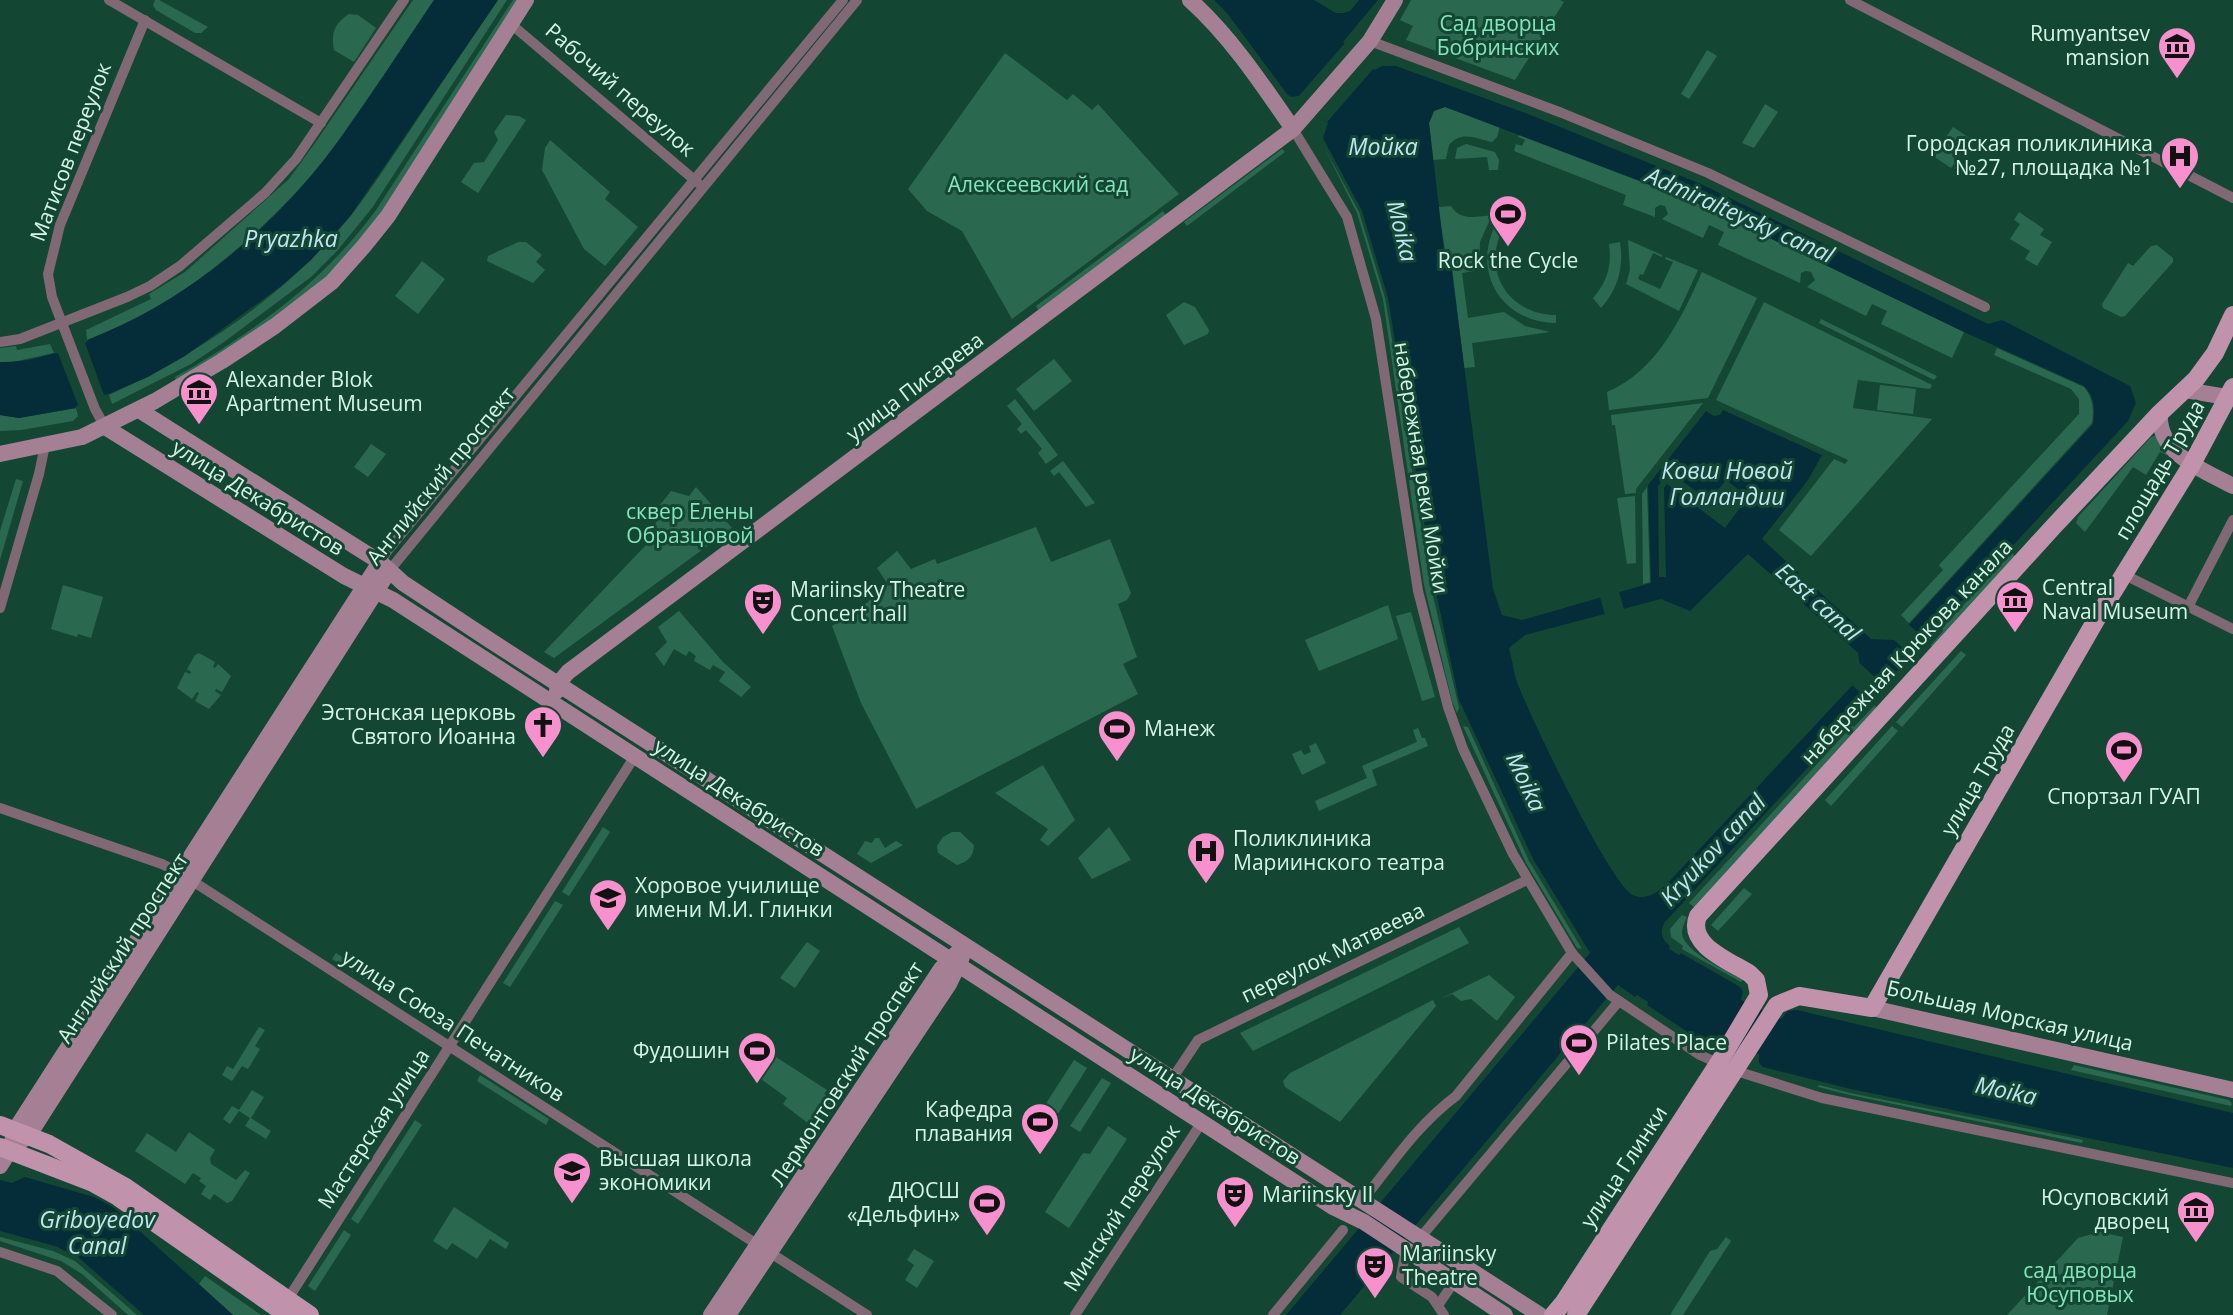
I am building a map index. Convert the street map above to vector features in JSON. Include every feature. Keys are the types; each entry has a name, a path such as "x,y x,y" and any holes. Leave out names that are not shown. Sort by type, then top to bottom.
{"main road":[{"path":"0,454 82,437 139,410 245,346 331,282 388,216 526,0"},
{"name":"набережная реки Мойки","path":"1190,0 1240,55 1293,129"},
{"name":"улица Писарева","path":"558,684 568,672 1293,129 1359,55 1395,0"},
{"name":"площадь Труда","path":"2160,413 2207,366 2233,315"},
{"path":"2185,390 2230,400"},
{"name":"площадь Труда","path":"2125,575 2230,400"},
{"name":"улица Декабристов","path":"139,410 385,567 403,583 558,684 1172,1079 1367,1211"},
{"path":"2160,413 2159,424 2165,441 2192,464 2233,485"},
{"name":"набережная Крюкова канала","path":"1767,1008 1759,995 1756,980 1703,944 1697,936 1696,920 1704,908 2160,413"},
{"name":"улица Декабристов","path":"105,427 370,590 393,600 1333,1207 1367,1211"},
{"name":"Английский проспект","path":"0,1166 14,1130 186,876 385,567"},
{"name":"улица Труда","path":"1872,1008 2100,613 2125,575"},
{"path":"554,704 558,684"},
{"name":"Лермонтовский проспект","path":"728,1315 764,1249 966,946"},
{"name":"Большая Морская улица","path":"1767,1008 1792,997 1807,996 1872,1008 2233,1090"},
{"name":"улица Глинки","path":"1553,1315 1767,1008"},
{"name":"улица Глинки","path":"1576,1315 1725,1067"},
{"path":"14,1130 49,1144 133,1192 285,1308"},
{"path":"5,1149 91,1182 118,1197 285,1308 310,1315"},
{"path":"1367,1211 1415,1235 1540,1315"},
{"path":"1367,1211 1402,1247 1505,1315"},
{"name":"Лермонтовский проспект","path":"710,1315 764,1249"}],"street":[{"path":"109,0 321,123"},
{"path":"0,342 20,339 62,324 150,286 180,266 265,193 296,159 404,0"},
{"name":"Английский проспект","path":"699,183 843,0"},
{"name":"Английский проспект","path":"385,567 388,550 857,0"},
{"path":"1850,0 2233,198"},
{"name":"Матисов переулок","path":"105,427 62,324 52,297 48,274 60,225 145,20"},
{"name":"Рабочий переулок","path":"511,24 699,183"},
{"path":"1370,41 1523,98 1718,177 1985,307"},
{"name":"набережная реки Мойки","path":"1293,129 1348,216 1376,319 1418,591 1448,707 1464,749 1527,880 1572,953 1615,998"},
{"path":"0,607 40,474 45,445"},
{"path":"2188,607 2233,520"},
{"path":"2125,575 2233,629"},
{"name":"Мастерская улица","path":"285,1308 635,756"},
{"name":"улица Союза Печатников","path":"0,808 162,864 186,876 867,1315"},
{"name":"переулок Матвеева","path":"1172,1079 1198,1040 1527,880"},
{"path":"1367,1211 1387,1167 1431,1115 1456,1096 1572,953"},
{"path":"1415,1235 1615,998 1696,1053 1725,1067 1822,1098 2233,1183"},
{"name":"Минский переулок","path":"1075,1315 1202,1122"},
{"path":"1273,1315 1343,1230"},
{"path":"1402,1247 1401,1277 1438,1304 1444,1315"},
{"path":"0,1252 57,1270 112,1315"},
{"path":"1438,1304 1454,1282"}],"green space":[{"path":"155,0 208,27 201,33 195,33 156,10 153,5"},
{"path":"413,0 434,0 329,154 270,219 203,276 155,309 87,340 86,330 151,299 149,294 185,272 289,179"},
{"path":"498,0 507,0 372,208 337,251 311,277 224,342 191,364 112,404 109,395 198,347 255,308 330,240 368,192"},
{"path":"513,0 517,0 382,211 342,261 310,292 273,319 176,380 175,377 231,343 284,304 310,283 356,236 376,210"},
{"name":"Сад дворца Бобринских","path":"1411,0 1564,2 1515,80 1406,40 1413,26 1400,20"},
{"path":"349,14 358,15 376,28 354,62 334,50 333,44 337,25"},
{"path":"1707,50 1717,56 1689,99 1681,94"},
{"name":"Алексеевский сад","path":"1005,53 1067,100 1073,94 1092,110 1098,104 1179,194 1012,319 962,231 927,211 908,189"},
{"path":"1765,104 1778,112 1754,148 1742,143"},
{"path":"1445,107 1500,126 1497,137 1492,142 1469,137 1459,138 1449,145 1446,159 1433,160 1429,123 1434,111"},
{"path":"506,115 519,116 526,120 478,193 461,182 474,163 484,162 498,140 494,132"},
{"path":"1953,127 1971,139 1951,168 1933,156"},
{"path":"1520,134 1697,203 1964,332 1952,358 1881,324 1887,311 1872,304 1866,316 1807,287 1815,280 1811,272 1801,273 1800,283 1718,245 1724,232 1709,225 1703,238 1662,219 1668,214 1665,206 1655,208 1655,217 1623,205 1626,195 1514,151 1516,144 1522,146 1525,140 1518,137"},
{"path":"550,140 610,192 605,199 638,227 605,266 584,249 542,170 545,148"},
{"path":"1466,144 1495,152 1499,160 1498,170 1489,170 1487,157 1455,159 1457,148"},
{"path":"1323,145 1359,212 1385,298 1430,583 1459,708 1457,713 1424,585 1383,299 1357,213"},
{"path":"1282,149 1285,152 1187,226 1184,222"},
{"path":"1451,206 1464,216 1492,215 1480,242 1479,270 1462,273 1468,318 1504,312 1525,326 1550,332 1472,343 1475,367 1464,368 1450,250 1445,250 1438,207"},
{"path":"1163,211 1166,215 1038,310 1036,306"},
{"path":"2019,212 2044,229 2040,235 2052,242 2037,266 2025,259 2030,251 2010,239 2020,224 2014,220"},
{"path":"1498,220 1505,225 1495,257 1502,286 1523,307 1538,313 1556,315 1556,323 1536,320 1519,313 1505,303 1495,290 1487,257 1490,238"},
{"path":"1628,240 1662,255 1653,253 1643,275 1640,274 1638,279 1660,289 1673,262 1665,259 1666,257 1698,270 1679,311 1626,284 1630,270"},
{"path":"518,242 526,242 542,255 536,262 545,270 533,283 487,261 488,256"},
{"path":"1620,242 1618,277 1612,293 1601,308 1593,298 1607,273 1609,244"},
{"path":"2157,245 2173,258 2173,262 2125,316 2121,317 2103,308 2102,304 2128,263 2133,266 2151,246"},
{"path":"422,261 445,279 418,314 395,296"},
{"path":"1702,272 1757,298 1708,398 1609,410 1607,392 1640,371 1665,342"},
{"path":"1184,302 1195,307 1209,330 1208,334 1184,345 1166,315"},
{"path":"1764,302 1932,385 1930,389 1858,380 1853,408 1932,419 1811,556 1779,530 1834,459 1845,464 1848,460 1716,400"},
{"path":"1821,319 1937,376 1934,380 1819,323"},
{"path":"50,344 54,353 13,362 0,362 0,348 16,346 17,350"},
{"path":"1997,348 2084,387 2092,404 2092,423 1909,623 1901,615 1943,570 1939,565 2079,414 2079,399 2071,389 1994,355"},
{"path":"1054,359 1072,381 1034,411 1016,389"},
{"path":"1880,385 1916,389 1913,414 1877,410"},
{"path":"1015,399 1058,455 1046,464 1038,453 1042,449 1026,430 1021,434 1017,429 1022,424 1007,406"},
{"path":"1703,403 1636,489 1636,493 1625,494 1615,425 1612,425 1611,415"},
{"path":"76,408 78,416 73,421 0,431 0,415 19,418"},
{"path":"2156,435 2173,457 2164,476 2160,474 2169,456 2160,452 2146,475 2133,467 2085,532 2076,523 2078,517 2151,437"},
{"path":"371,444 386,454 368,477 354,467"},
{"path":"1063,461 1095,503 1086,507 1059,472 1054,476 1050,471"},
{"path":"16,479 23,481 0,560 0,531"},
{"name":"сквер Елены Образцовой","path":"696,487 732,528 554,658 544,652 646,545 644,537 665,511 660,505 671,491 689,496"},
{"path":"1647,487 1650,582 1643,584 1642,494"},
{"path":"1635,496 1636,563 1627,564 1617,498"},
{"path":"1036,527 1051,562 1110,539 1131,593 1127,600 1118,604 1137,657 1123,664 1138,694 916,809 861,703 832,626 868,602 887,583 877,568 897,551 911,569 935,559 937,564"},
{"path":"2012,553 2017,558 1933,646 1930,646 1943,631 1942,628"},
{"path":"63,585 103,597 91,638 51,629"},
{"path":"1388,605 1398,639 1319,671 1305,640"},
{"path":"679,611 723,662 751,687 741,697 719,681 725,672 713,665 710,670 694,661 696,656 689,651 686,656 674,649 664,666 655,654 667,642 658,627"},
{"path":"1411,612 1435,697 1422,701 1396,616"},
{"path":"1961,651 1966,655 1902,727 1896,722"},
{"path":"199,653 215,662 213,667 218,664 231,676 222,692 216,689 221,695 209,709 195,701 199,693 192,699 177,688 185,672 190,674 187,669"},
{"path":"1875,705 1876,708 1695,908 1689,903 1852,726"},
{"path":"1463,726 1468,727 1529,861 1582,949 1577,948 1526,863"},
{"path":"1892,726 1898,731 1831,806 1825,800"},
{"path":"1418,728 1428,746 1372,770 1377,785 1319,811 1315,801 1367,778 1362,766 1417,742 1413,730"},
{"path":"1316,743 1326,763 1302,775 1292,754 1301,750 1304,755 1311,752 1309,746"},
{"path":"1043,765 1075,820 1048,846 1040,840 1048,829 995,793"},
{"path":"603,827 610,832 569,896 562,892"},
{"path":"1109,827 1131,860 1092,879 1078,858"},
{"path":"952,832 960,832 974,845 970,858 957,865 938,853 937,846 943,837"},
{"path":"875,838 879,838 885,848 896,841 903,845 871,863 857,854 865,841 872,843"},
{"path":"1744,888 1752,894 1718,931 1711,925"},
{"path":"555,901 563,905 510,987 503,983"},
{"path":"1682,915 1687,917 1682,933 1690,947 1743,980 1741,982 1682,949 1683,946 1671,937 1670,929"},
{"path":"1459,927 1469,943 1253,1051 1240,1033"},
{"path":"807,942 820,951 795,988 780,978"},
{"path":"336,953 394,990 390,996 332,959"},
{"path":"1489,975 1515,997 1497,1021 1471,999 1461,1001 1452,994 1440,999"},
{"path":"1433,1000 1436,1006 1340,1122 1285,1087 1283,1081 1290,1073"},
{"path":"259,1027 265,1030 255,1046 260,1049 248,1069 242,1066 232,1081 222,1075 227,1066 233,1069"},
{"path":"776,1057 827,1090 824,1094 837,1103 818,1131 783,1104 787,1098 757,1076 768,1061"},
{"path":"1074,1060 1087,1068 1056,1117 1043,1108"},
{"path":"2074,1065 2229,1100 2232,1104 2231,1106 2071,1070"},
{"path":"480,1075 549,1119 546,1125 477,1081"},
{"path":"1102,1078 1111,1083 1080,1132 1070,1126"},
{"path":"1819,1085 2083,1140 2082,1143 1850,1095 1818,1087"},
{"path":"252,1090 264,1097 251,1118 271,1131 266,1139 245,1126 250,1118 239,1111 230,1124 223,1119 232,1106 239,1110"},
{"path":"415,1120 422,1125 358,1224 351,1219"},
{"path":"1108,1126 1127,1139 1069,1228 1045,1212 1083,1153 1090,1154"},
{"path":"189,1132 215,1150 210,1158 211,1164 236,1180 245,1170 250,1173 232,1201 227,1203 214,1194 210,1200 201,1194 206,1186 199,1181 201,1178 193,1173 185,1184 135,1151 147,1133 176,1152"},
{"path":"454,1207 509,1243 506,1249 490,1239 477,1259 452,1243 447,1250 433,1241"},
{"path":"344,1230 351,1235 315,1291 308,1286"},
{"name":"сад дворца Юсуповых","path":"2100,1232 2123,1237 2107,1315 2007,1315 2078,1238"},
{"path":"0,1237 53,1251 75,1261 137,1315 128,1315 82,1274 61,1261 0,1241"},
{"path":"1726,1237 1731,1241 1683,1315 1670,1315 1710,1251 1717,1249"},
{"path":"914,1249 934,1261 917,1288 905,1280 914,1265 907,1260"},
{"path":"205,1276 261,1315 233,1315 199,1284"}],"water":[{"name":"Pryazhka","path":"434,0 498,0 351,215 311,260 280,287 185,356 148,377 76,408 19,418 0,415 0,362 28,360 54,353 140,316 206,275 265,225 318,168"},
{"path":"1214,0 1314,0 1336,13 1344,13 1350,11 1359,0 1378,0 1343,42 1375,70 1382,66 1396,66 1528,114 1701,184 1988,324 2002,320 2130,386 2136,403 2128,421 1665,922 1662,935 1670,946 1669,949 1679,955 1681,953 1740,987 1743,992 1741,1000 1781,1019 1788,1011 1797,1010 2233,1113 2233,1168 1851,1089 1763,1067 1759,1063 1759,1054 1718,1035 1709,1042 1701,1041 1647,1005 1648,1002 1618,985 1340,1315 1286,1315 1590,953 1533,859 1459,700 1434,583 1388,298 1362,211 1323,138 1328,123 1298,96 1291,97 1287,94 1227,13","holes":["1445,107 1697,203 1964,332 2084,386 2093,404 2093,424 1895,640 1871,639 1762,539 1808,480 1822,455 1723,410 1720,415 1714,416 1706,411 1648,485 1651,583 1522,620 1502,615 1493,589 1449,249 1444,250 1429,123 1434,111","1748,554 1858,653 1861,676 1666,885 1651,895 1638,897 1622,884 1570,795 1523,697 1509,648 1525,635 1661,599 1690,611"]},
{"name":"Griboyedov Canal","path":"25,1177 94,1197 113,1207 233,1315 144,1315 78,1257 55,1246 0,1231 0,1180 12,1183"}],"pier":[{"path":"1345,43 1374,68 1327,122 1298,97"},
{"path":"86,337 88,341 85,343 104,395 108,394 110,398 77,411 75,407 78,405 58,353 55,354 53,350"},
{"path":"1673,466 1678,469 1674,475 1709,501 1726,480 1748,497 1725,528 1667,484 1664,488 1666,577 1659,577 1658,486"},
{"path":"1802,570 1816,583 1799,603 1784,590"},
{"path":"1618,588 1625,613 1606,618 1599,594"},
{"path":"1907,623 1926,641 1912,657 1890,636 1894,636"},
{"path":"1857,661 1885,686 1870,702 1850,683 1857,675"}],"place":[{"name":"Rumyantsev mansion","path":"2177,80"},
{"name":"Городская поликлиника №27, площадка №1","path":"2180,190"},
{"name":"Rock the Cycle","path":"1508,248"},
{"name":"Alexander Blok Apartment Museum","path":"199,426"},
{"name":"Central Naval Museum","path":"2015,634"},
{"name":"Mariinsky Theatre Concert hall","path":"763,636"},
{"name":"Эстонская церковь Святого Иоанна","path":"543,759"},
{"name":"Манеж","path":"1117,763"},
{"name":"Спортзал ГУАП","path":"2124,784"},
{"name":"Поликлиника Мариинского театра","path":"1206,885"},
{"name":"Хоровое училище имени М.И. Глинки","path":"608,932"},
{"name":"Pilates Place","path":"1579,1077"},
{"name":"Фудошин","path":"757,1085"},
{"name":"Кафедра плавания","path":"1040,1156"},
{"name":"Высшая школа экономики","path":"572,1205"},
{"name":"Mariinsky II","path":"1235,1229"},
{"name":"ДЮСШ «Дельфин»","path":"987,1237"},
{"name":"Юсуповский дворец","path":"2196,1244"},
{"name":"Mariinsky Theatre","path":"1375,1300"}],"water label":[{"name":"Мойка","path":"1383,147"},
{"name":"Admiralteysky canal","path":"1740,215"},
{"name":"Moika","path":"1402,231"},
{"name":"Ковш Новой Голландии","path":"1727,484"},
{"name":"East canal","path":"1818,602"},
{"name":"Moika","path":"1526,782"},
{"name":"Kryukov canal","path":"1713,850"},
{"name":"Moika","path":"2006,1091"}]}
